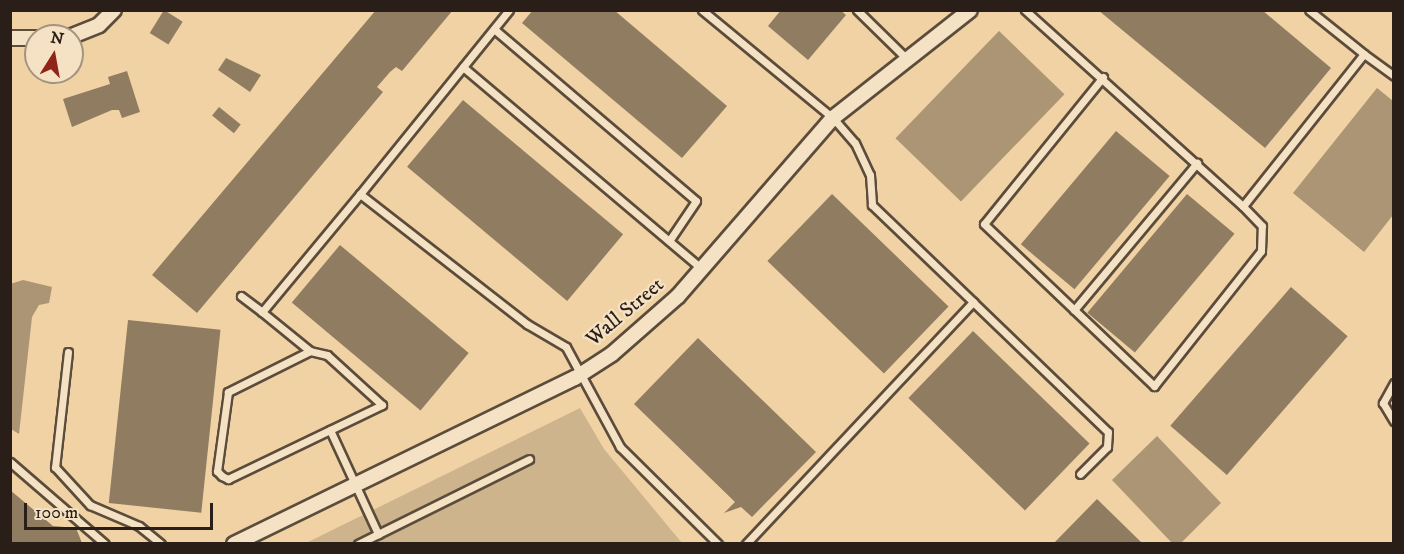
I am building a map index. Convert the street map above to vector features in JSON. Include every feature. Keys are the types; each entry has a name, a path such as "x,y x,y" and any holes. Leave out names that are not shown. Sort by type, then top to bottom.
{"street":[{"path":"84,31 99,25 114,10"},
{"name":"Wall Street","path":"234,543 583,372 644,328 702,269 833,118 970,10"}],"lane":[{"path":"262,312 509,10"},
{"path":"702,10 833,118 855,143 870,175 872,205 1108,432 1107,447 1080,474"},
{"path":"1025,10 1103,77 1262,226 1261,251 1154,386 984,224 1103,77"},
{"path":"861,12 908,60"},
{"path":"1314,12 1394,76"},
{"path":"494,29 696,201 669,241"},
{"path":"1243,206 1364,54"},
{"path":"463,67 702,269"},
{"path":"1074,310 1197,163"},
{"path":"360,194 526,324 552,337 583,372 620,447 718,543"},
{"path":"241,296 309,351 327,356 382,405 228,479 217,471 228,392 309,351"},
{"path":"746,543 973,302"},
{"path":"68,352 55,467 90,505 139,526 161,543"},
{"path":"1394,383 1383,403 1394,421"},
{"path":"330,430 378,534"},
{"path":"358,543 529,459"},
{"path":"10,462 105,543"}],"shaded area":[{"path":"999,31 1064,94 961,201 895,138"},
{"path":"1377,88 1393,101 1393,215 1364,252 1293,193"},
{"path":"23,280 52,287 49,303 39,305 32,317 19,434 11,429 10,284"},
{"path":"580,408 604,449 682,543 304,544"},
{"path":"1157,436 1221,503 1181,543 1172,543 1112,480"}],"building":[{"path":"164,10 183,22 168,45 150,33"},
{"path":"376,10 453,10 402,71 396,67 377,87 383,92 197,313 152,275"},
{"path":"533,10 614,10 727,106 682,158 522,23"},
{"path":"781,10 840,10 846,15 808,60 768,26"},
{"path":"1098,10 1262,10 1331,68 1265,148"},
{"path":"226,58 261,75 250,92 218,70"},
{"path":"127,71 140,112 122,118 119,110 112,110 72,127 63,99 110,84 108,77"},
{"path":"463,100 623,234 567,301 407,167"},
{"path":"219,107 241,125 234,133 212,116"},
{"path":"1116,131 1170,176 1074,289 1021,244"},
{"path":"832,194 949,307 884,373 767,261"},
{"path":"1187,194 1234,234 1135,353 1087,313"},
{"path":"340,245 469,353 420,410 292,302"},
{"path":"1291,287 1348,336 1227,475 1170,426"},
{"path":"128,320 220,330 201,513 109,503"},
{"path":"973,331 1090,444 1025,510 908,398"},
{"path":"698,338 816,452 752,517 741,507 724,513 735,502 634,404"},
{"path":"10,490 53,526 76,528 82,543 10,543"},
{"path":"1097,499 1142,543 1054,543"}]}
